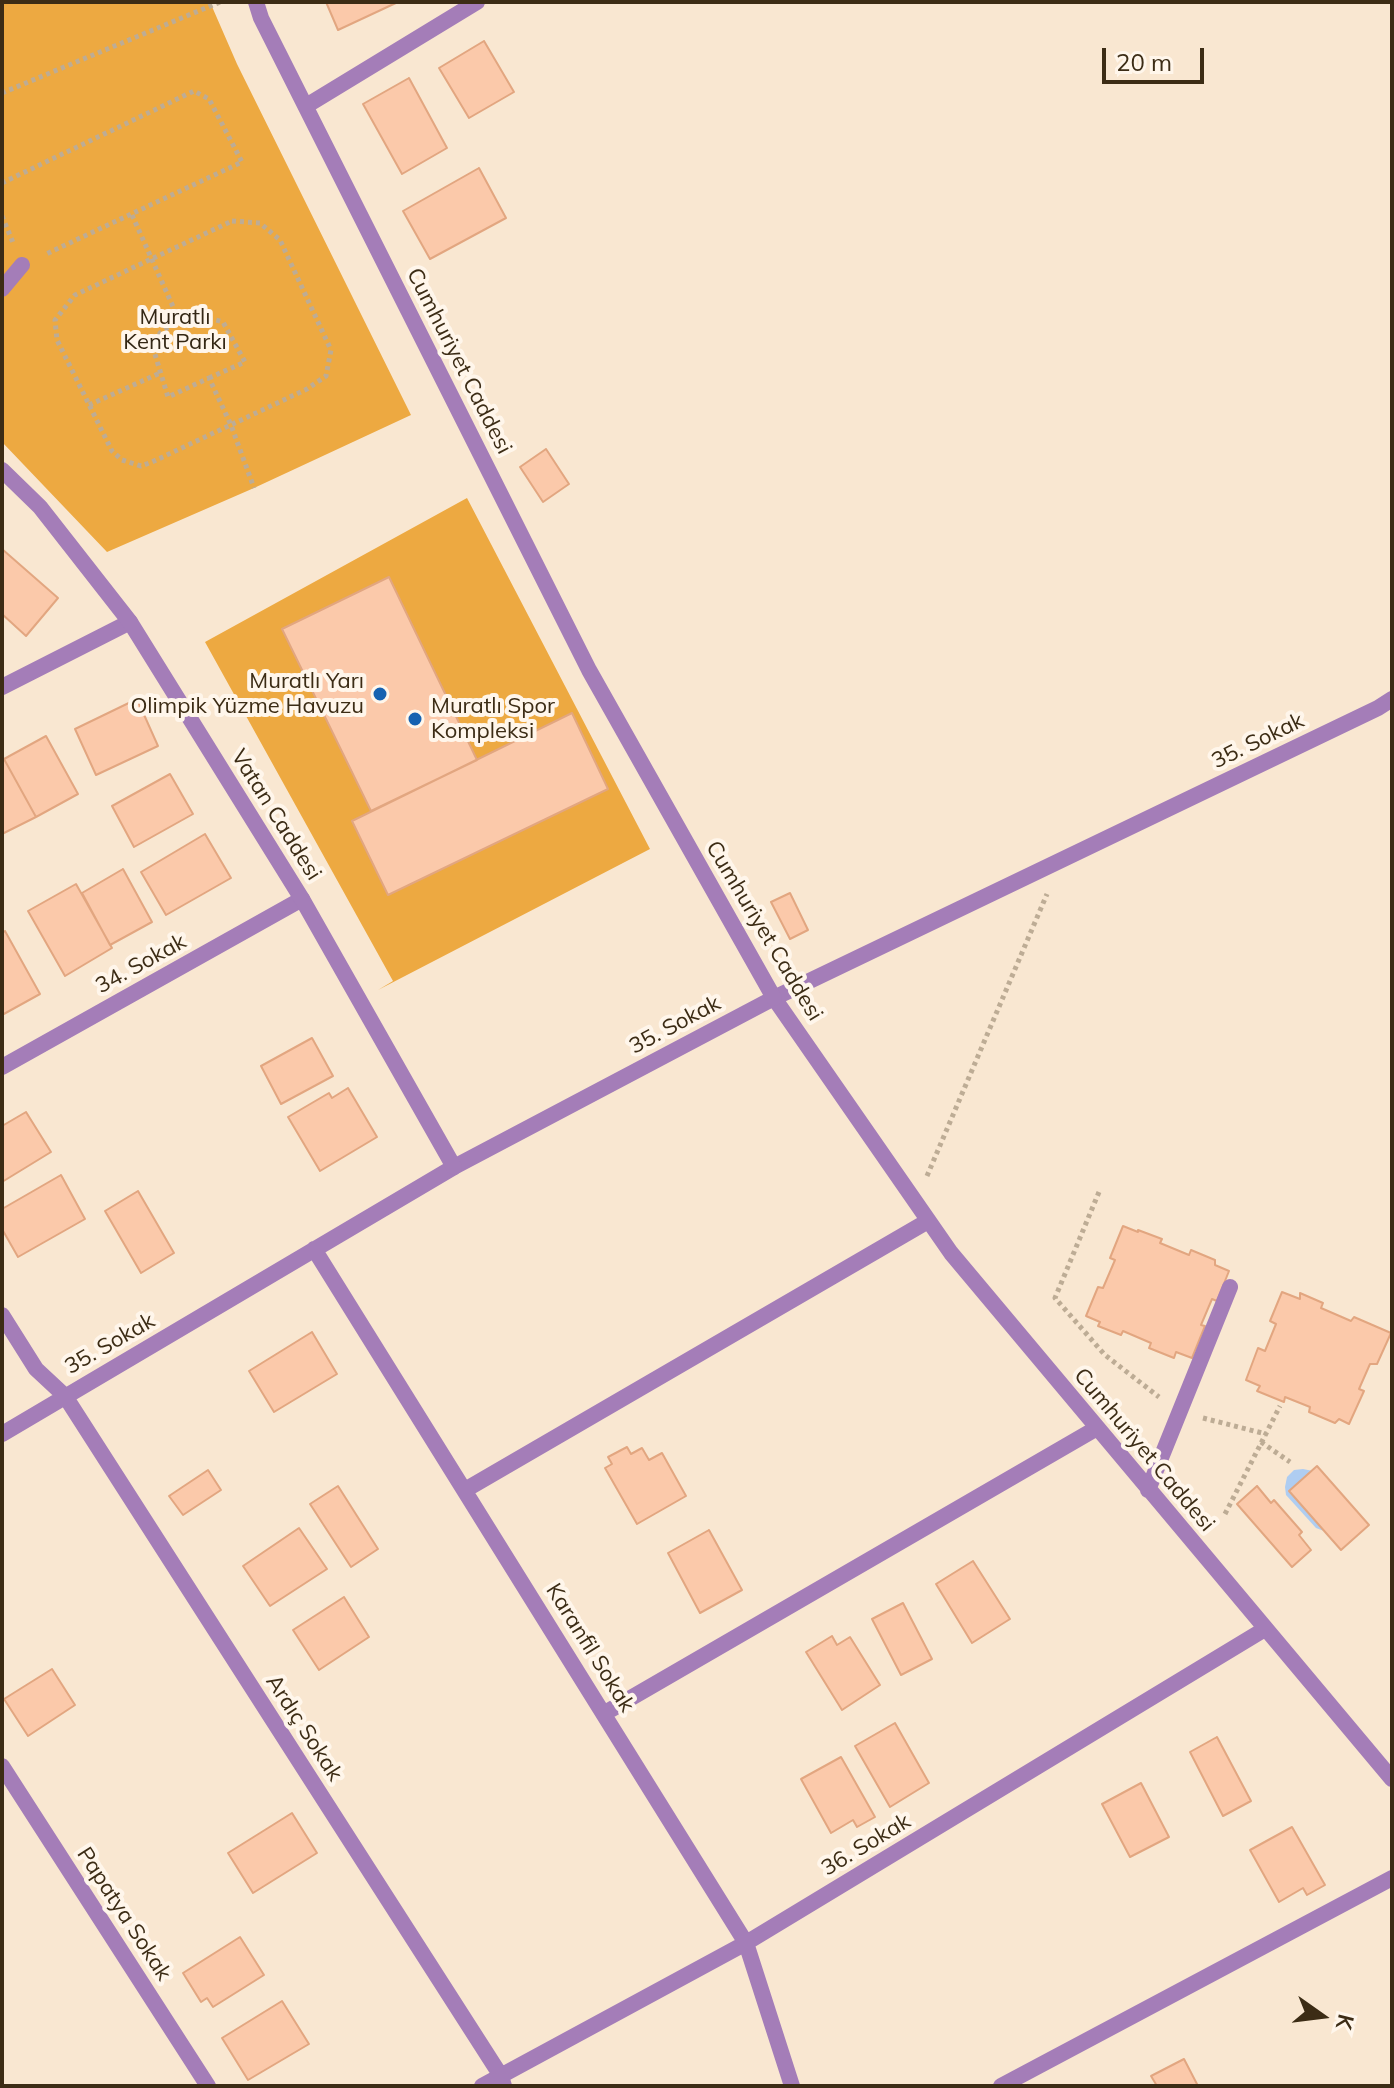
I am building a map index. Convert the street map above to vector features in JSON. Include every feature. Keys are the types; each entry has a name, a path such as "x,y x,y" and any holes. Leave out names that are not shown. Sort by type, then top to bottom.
{"street":[{"name":"Cumhuriyet Caddesi","path":"256,2 261,18 589,670 774,998 951,1253 1392,1779"},
{"path":"306,106 477,2"},
{"path":"2,289 22,265"},
{"name":"Vatan Caddesi","path":"2,470 40,507 130,622 302,899 454,1167"},
{"path":"2,687 130,622"},
{"name":"35. Sokak","path":"2,1434 454,1167 774,998 1392,699"},
{"name":"34. Sokak","path":"2,1067 302,899"},
{"path":"465,1490 928,1221"},
{"name":"Karanfil Sokak","path":"314,1249 746,1943 792,2086"},
{"path":"1148,1490 1230,1287"},
{"name":"Ardıç Sokak","path":"2,1315 36,1369 65,1396 502,2081"},
{"path":"605,1713 1097,1428"},
{"name":"36. Sokak","path":"482,2086 502,2081 746,1943 1265,1629"},
{"name":"Papatya Sokak","path":"2,1766 208,2086"},
{"path":"1001,2086 1392,1878"}],"path":[{"path":"2,93 220,2"},
{"path":"2,183 194,91 209,99 242,162 22,265 2,216"},
{"path":"132,215 179,320"},
{"path":"232,221 260,223 280,240 331,350 326,376 307,389 141,466 122,460 112,451 89,405 57,340 55,320 75,295 232,221"},
{"path":"198,315 223,322 245,362 168,397 160,373 154,351 160,333 179,320 198,315"},
{"path":"89,405 160,373"},
{"path":"209,378 231,425 254,488"},
{"path":"915,1202 1062,860"},
{"path":"1099,1192 1055,1298 1105,1355 1180,1413 1266,1434"},
{"path":"1225,1514 1280,1406"},
{"path":"1261,1442 1290,1462"}],"green space":[{"name":"Muratlı Kent Parkı","path":"2,2 210,2 237,64 411,415 107,552 2,442"},
{"name":"Muratlı Spor Kompleksi","path":"467,498 650,849 378,990 393,981 205,642"}],"water":[{"path":"1294,1470 1313,1471 1331,1530 1316,1528 1286,1495 1287,1477"}],"building":[{"path":"326,2 398,2 338,30"},
{"path":"484,41 514,92 469,118 439,68"},
{"path":"409,78 447,148 402,174 363,104"},
{"path":"479,168 506,218 430,259 403,211"},
{"path":"546,449 569,484 543,502 520,467"},
{"path":"2,549 58,598 26,636 2,614"},
{"name":"Muratlı Yarı Olimpik Yüzme Havuzu","path":"389,577 477,760 371,811 282,629"},
{"path":"137,699 158,746 96,775 75,729"},
{"path":"572,713 608,789 388,895 352,821"},
{"path":"46,736 78,794 36,817 4,759"},
{"path":"2,760 36,817 2,834"},
{"path":"170,774 193,814 134,847 112,806"},
{"path":"205,834 231,878 166,915 141,872"},
{"path":"123,869 152,922 110,945 82,893"},
{"path":"76,884 112,948 65,976 28,911"},
{"path":"790,893 808,930 790,939 771,902"},
{"path":"5,931 40,994 2,1015 2,933"},
{"path":"312,1038 333,1076 281,1104 261,1066"},
{"path":"348,1088 377,1137 320,1171 288,1117 329,1093 332,1098"},
{"path":"26,1112 51,1152 2,1182 2,1126"},
{"path":"61,1175 85,1219 18,1257 2,1229 2,1209"},
{"path":"138,1191 174,1253 141,1273 105,1211"},
{"path":"1123,1226 1162,1239 1160,1243 1189,1255 1191,1250 1215,1260 1215,1265 1229,1271 1217,1301 1212,1299 1192,1358 1176,1352 1174,1358 1149,1348 1151,1343 1123,1331 1121,1335 1098,1326 1100,1322 1086,1316 1098,1287 1103,1288 1115,1260 1110,1258"},
{"path":"1282,1292 1300,1299 1300,1293 1323,1303 1321,1308 1351,1321 1354,1317 1391,1333 1377,1364 1370,1364 1359,1389 1364,1391 1349,1424 1339,1419 1335,1423 1309,1412 1310,1407 1285,1397 1284,1402 1257,1391 1260,1386 1246,1380 1258,1348 1265,1351 1276,1324 1270,1321"},
{"path":"312,1332 337,1374 274,1412 249,1371"},
{"path":"627,1447 631,1454 642,1448 649,1460 662,1453 686,1496 637,1524 605,1468 612,1464 608,1457"},
{"path":"1317,1466 1369,1525 1341,1550 1289,1491"},
{"path":"208,1470 221,1490 183,1515 169,1496"},
{"path":"338,1486 378,1549 351,1567 310,1504"},
{"path":"1257,1486 1302,1532 1299,1535 1311,1550 1292,1567 1237,1504"},
{"path":"299,1528 327,1569 270,1606 243,1566"},
{"path":"709,1530 742,1590 700,1613 668,1553"},
{"path":"973,1561 1010,1619 972,1643 936,1584"},
{"path":"344,1597 369,1637 319,1670 293,1630"},
{"path":"903,1603 932,1659 901,1675 872,1619"},
{"path":"832,1636 837,1645 850,1637 880,1685 842,1710 806,1652"},
{"path":"52,1669 75,1705 28,1736 4,1699"},
{"path":"895,1723 929,1783 890,1807 855,1746"},
{"path":"1217,1737 1251,1801 1223,1816 1190,1752"},
{"path":"841,1757 875,1817 857,1827 853,1820 831,1833 801,1779"},
{"path":"1141,1783 1169,1837 1130,1857 1102,1804"},
{"path":"292,1813 317,1853 253,1893 228,1853"},
{"path":"1292,1827 1325,1885 1307,1895 1303,1888 1279,1902 1250,1850"},
{"path":"240,1937 264,1975 213,2007 207,1998 201,2002 183,1973"},
{"path":"282,2001 309,2044 248,2080 222,2038"},
{"path":"1184,2059 1198,2086 1157,2086 1151,2076"}],"place":[{"name":"Muratlı Yarı Olimpik Yüzme Havuzu","path":"380,694"},
{"name":"Muratlı Spor Kompleksi","path":"415,719"}]}
